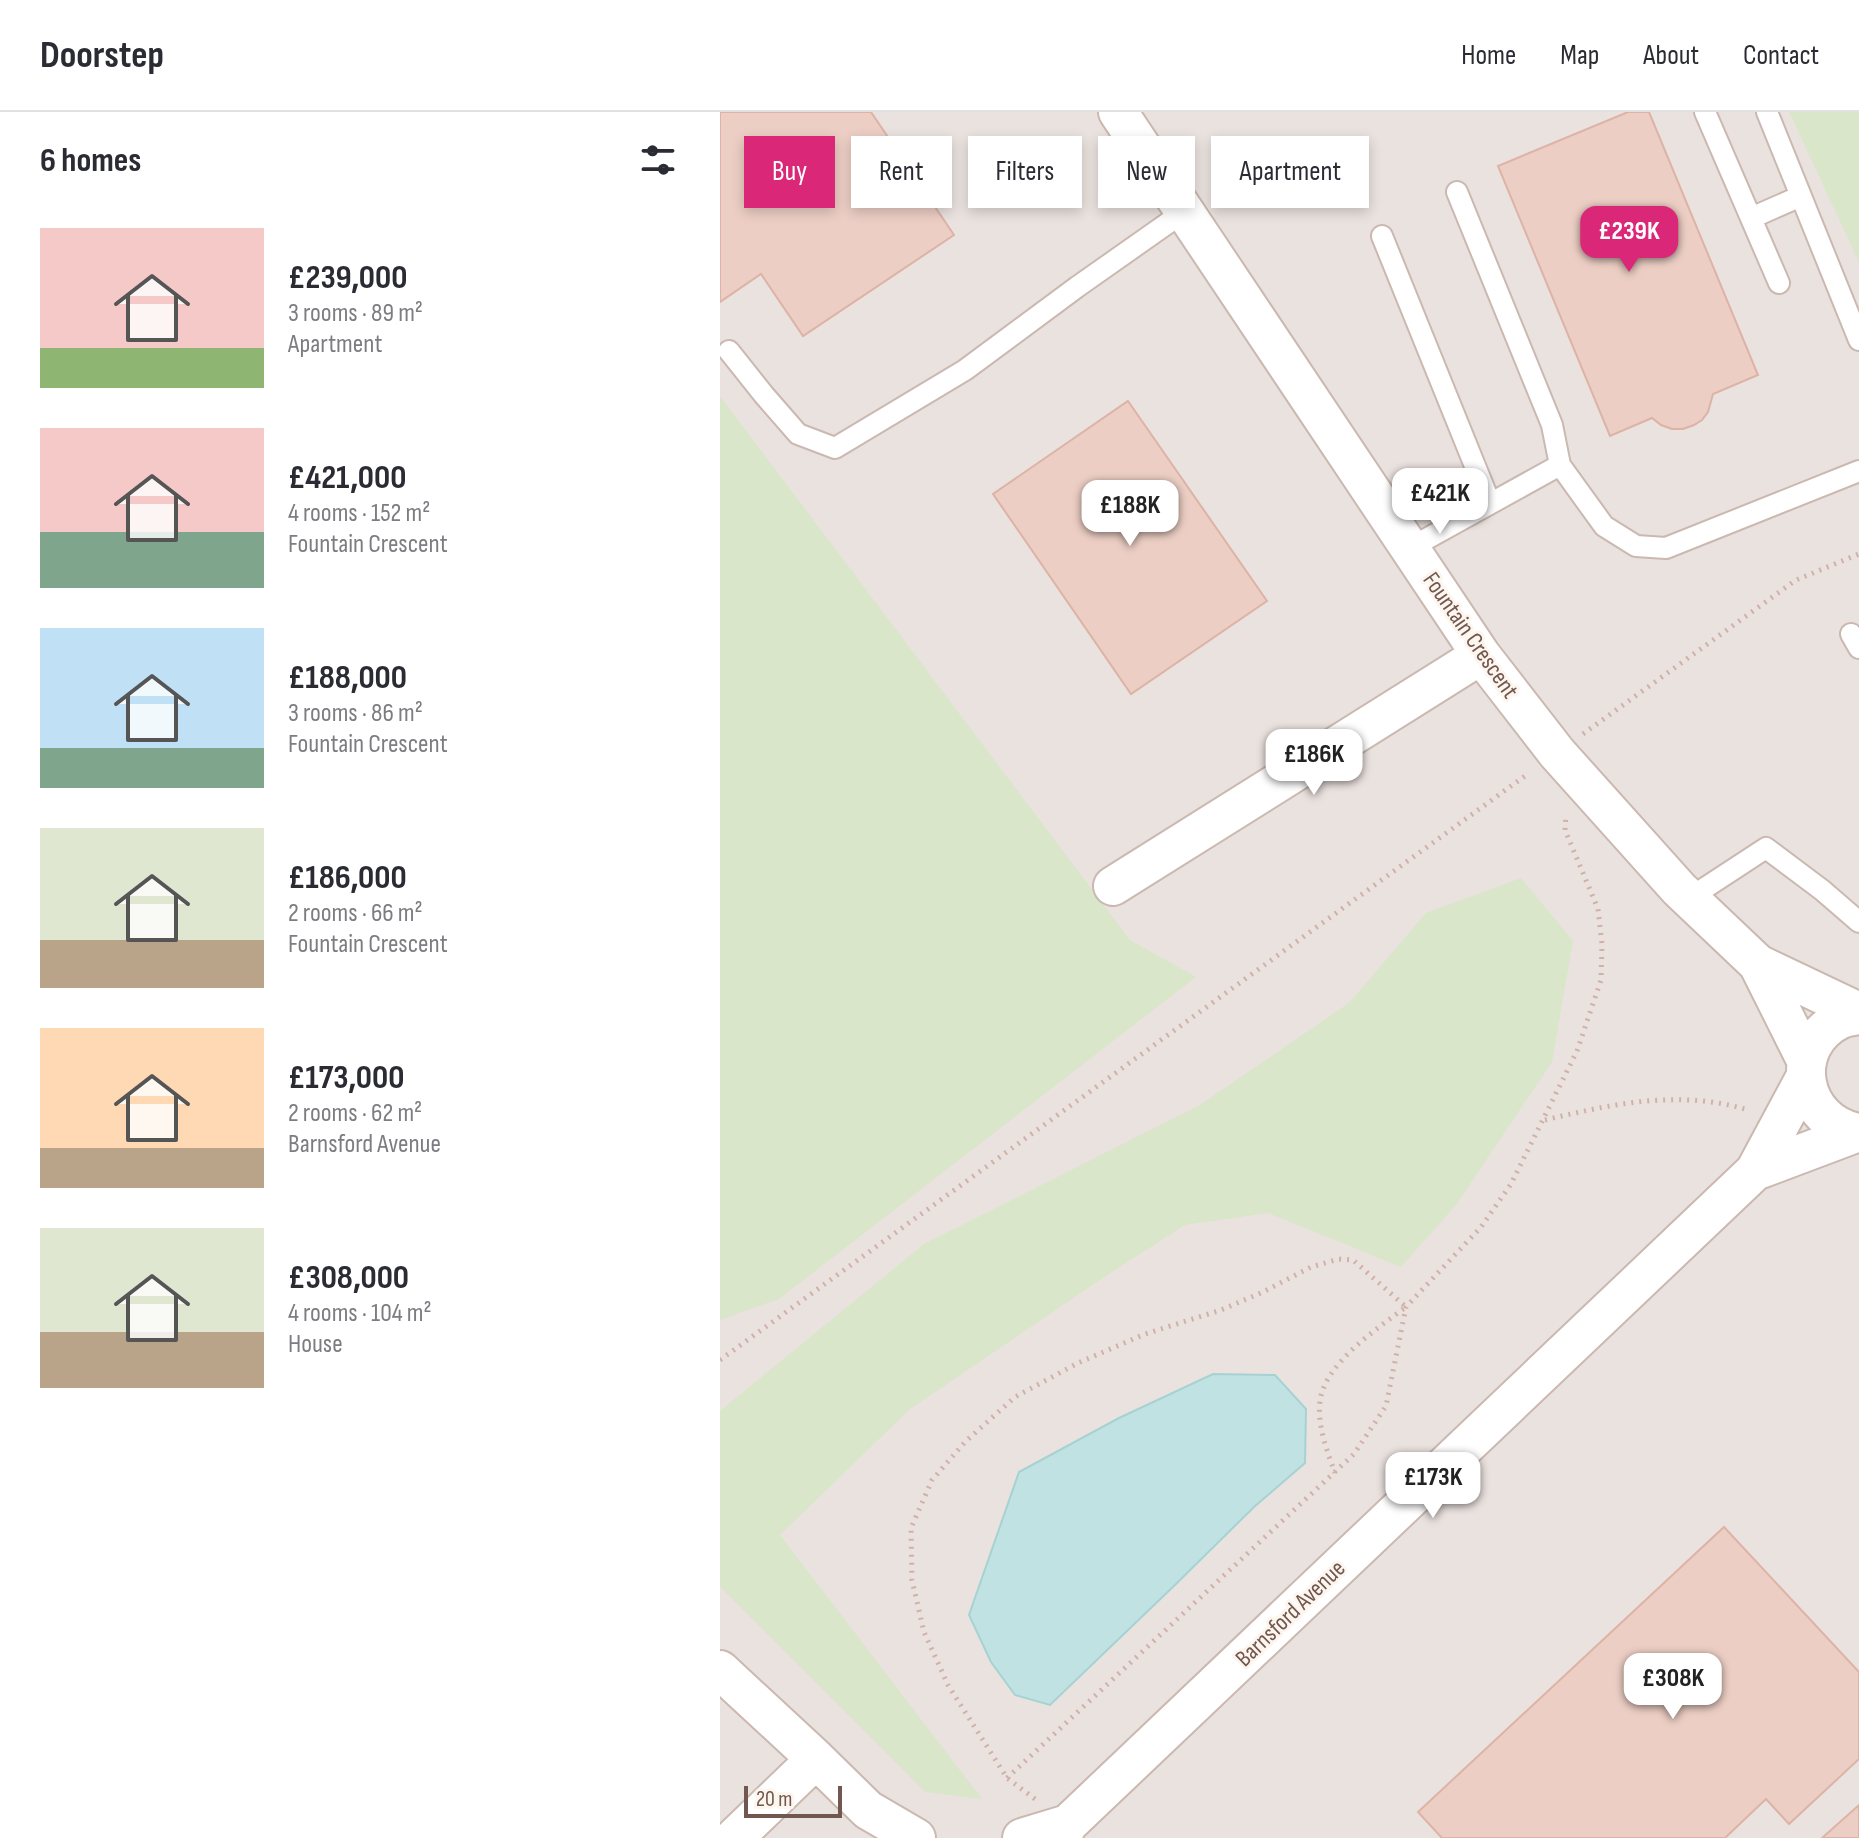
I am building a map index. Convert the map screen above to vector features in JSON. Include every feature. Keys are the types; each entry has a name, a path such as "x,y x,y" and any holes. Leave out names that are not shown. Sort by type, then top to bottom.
{"street":[{"name":"Fountain Crescent","path":"1118,112 1481,655 1557,753 1688,899 1758,964 1859,1014"},
{"path":"1113,886 1481,655"},
{"name":"Fountain Crescent","path":"1758,964 1806,1069 1809,1092 1816,1108 1841,1128 1858,1133"},
{"name":"Barnsford Avenue","path":"1022,1838 1065,1831 1755,1171 1806,1069 1813,1044 1826,1029 1843,1018 1859,1014"},
{"name":"Barnsford Avenue","path":"1755,1171 1858,1133"},
{"path":"720,1670 816,1759 874,1824 916,1838"},
{"path":"734,1838 816,1759"}],"lane":[{"path":"1705,112 1779,283"},
{"path":"1767,112 1859,340"},
{"path":"1457,192 1552,425 1560,465 1604,526 1636,546 1666,548 1859,471"},
{"path":"1751,218 1801,196"},
{"path":"729,351 798,434 835,448 965,370 1185,211"},
{"path":"1382,236 1490,503"},
{"path":"1410,548 1560,465"},
{"path":"1688,899 1766,848 1859,922"}],"path":[{"path":"720,1360 1796,580 1859,554"},
{"path":"1335,1473 1321,1423 1320,1399 1330,1375 1348,1354 1406,1307 1481,1227 1511,1184 1577,1051 1601,980 1602,944 1598,909 1565,830 1567,803 1584,783"},
{"path":"1544,1121 1646,1100 1690,1100 1728,1104 1761,1114 1777,1129"},
{"path":"1065,1831 1007,1778 948,1685 924,1632 912,1580 911,1528 932,1480 965,1442 1015,1397 1078,1363 1145,1334 1221,1310 1311,1267 1339,1259 1353,1260 1406,1307"},
{"path":"1007,1778 1354,1454 1386,1406 1406,1307"}],"shaded area":[{"path":"720,112 1859,112 1859,1838 720,1838"}],"green space":[{"path":"1789,112 1859,112 1859,262"},
{"path":"720,396 1130,940 1196,977 779,1299 720,1320"},
{"path":"1521,878 1573,941 1552,1062 1456,1205 1401,1267 1268,1213 1185,1225 910,1409 780,1535 982,1799 925,1792 720,1587 720,1411 924,1244 1200,1105 1349,1003 1426,913"}],"water":[{"path":"1213,1374 1275,1375 1306,1409 1305,1463 1254,1507 1050,1705 1015,1695 991,1662 969,1615 1019,1472 1119,1418"}],"building":[{"path":"720,112 871,112 887,136 851,136 851,208 936,208 954,235 803,336 761,274 720,302"},
{"path":"1628,112 1649,112 1758,375 1713,394 1708,412 1694,425 1672,429 1652,418 1610,436 1498,166"},
{"path":"1128,401 1267,601 1131,694 993,494"},
{"path":"1724,1527 1859,1672 1859,1759 1789,1824 1766,1799 1725,1838 1442,1838 1418,1812"},
{"path":"1859,1805 1859,1838 1822,1838"}]}
